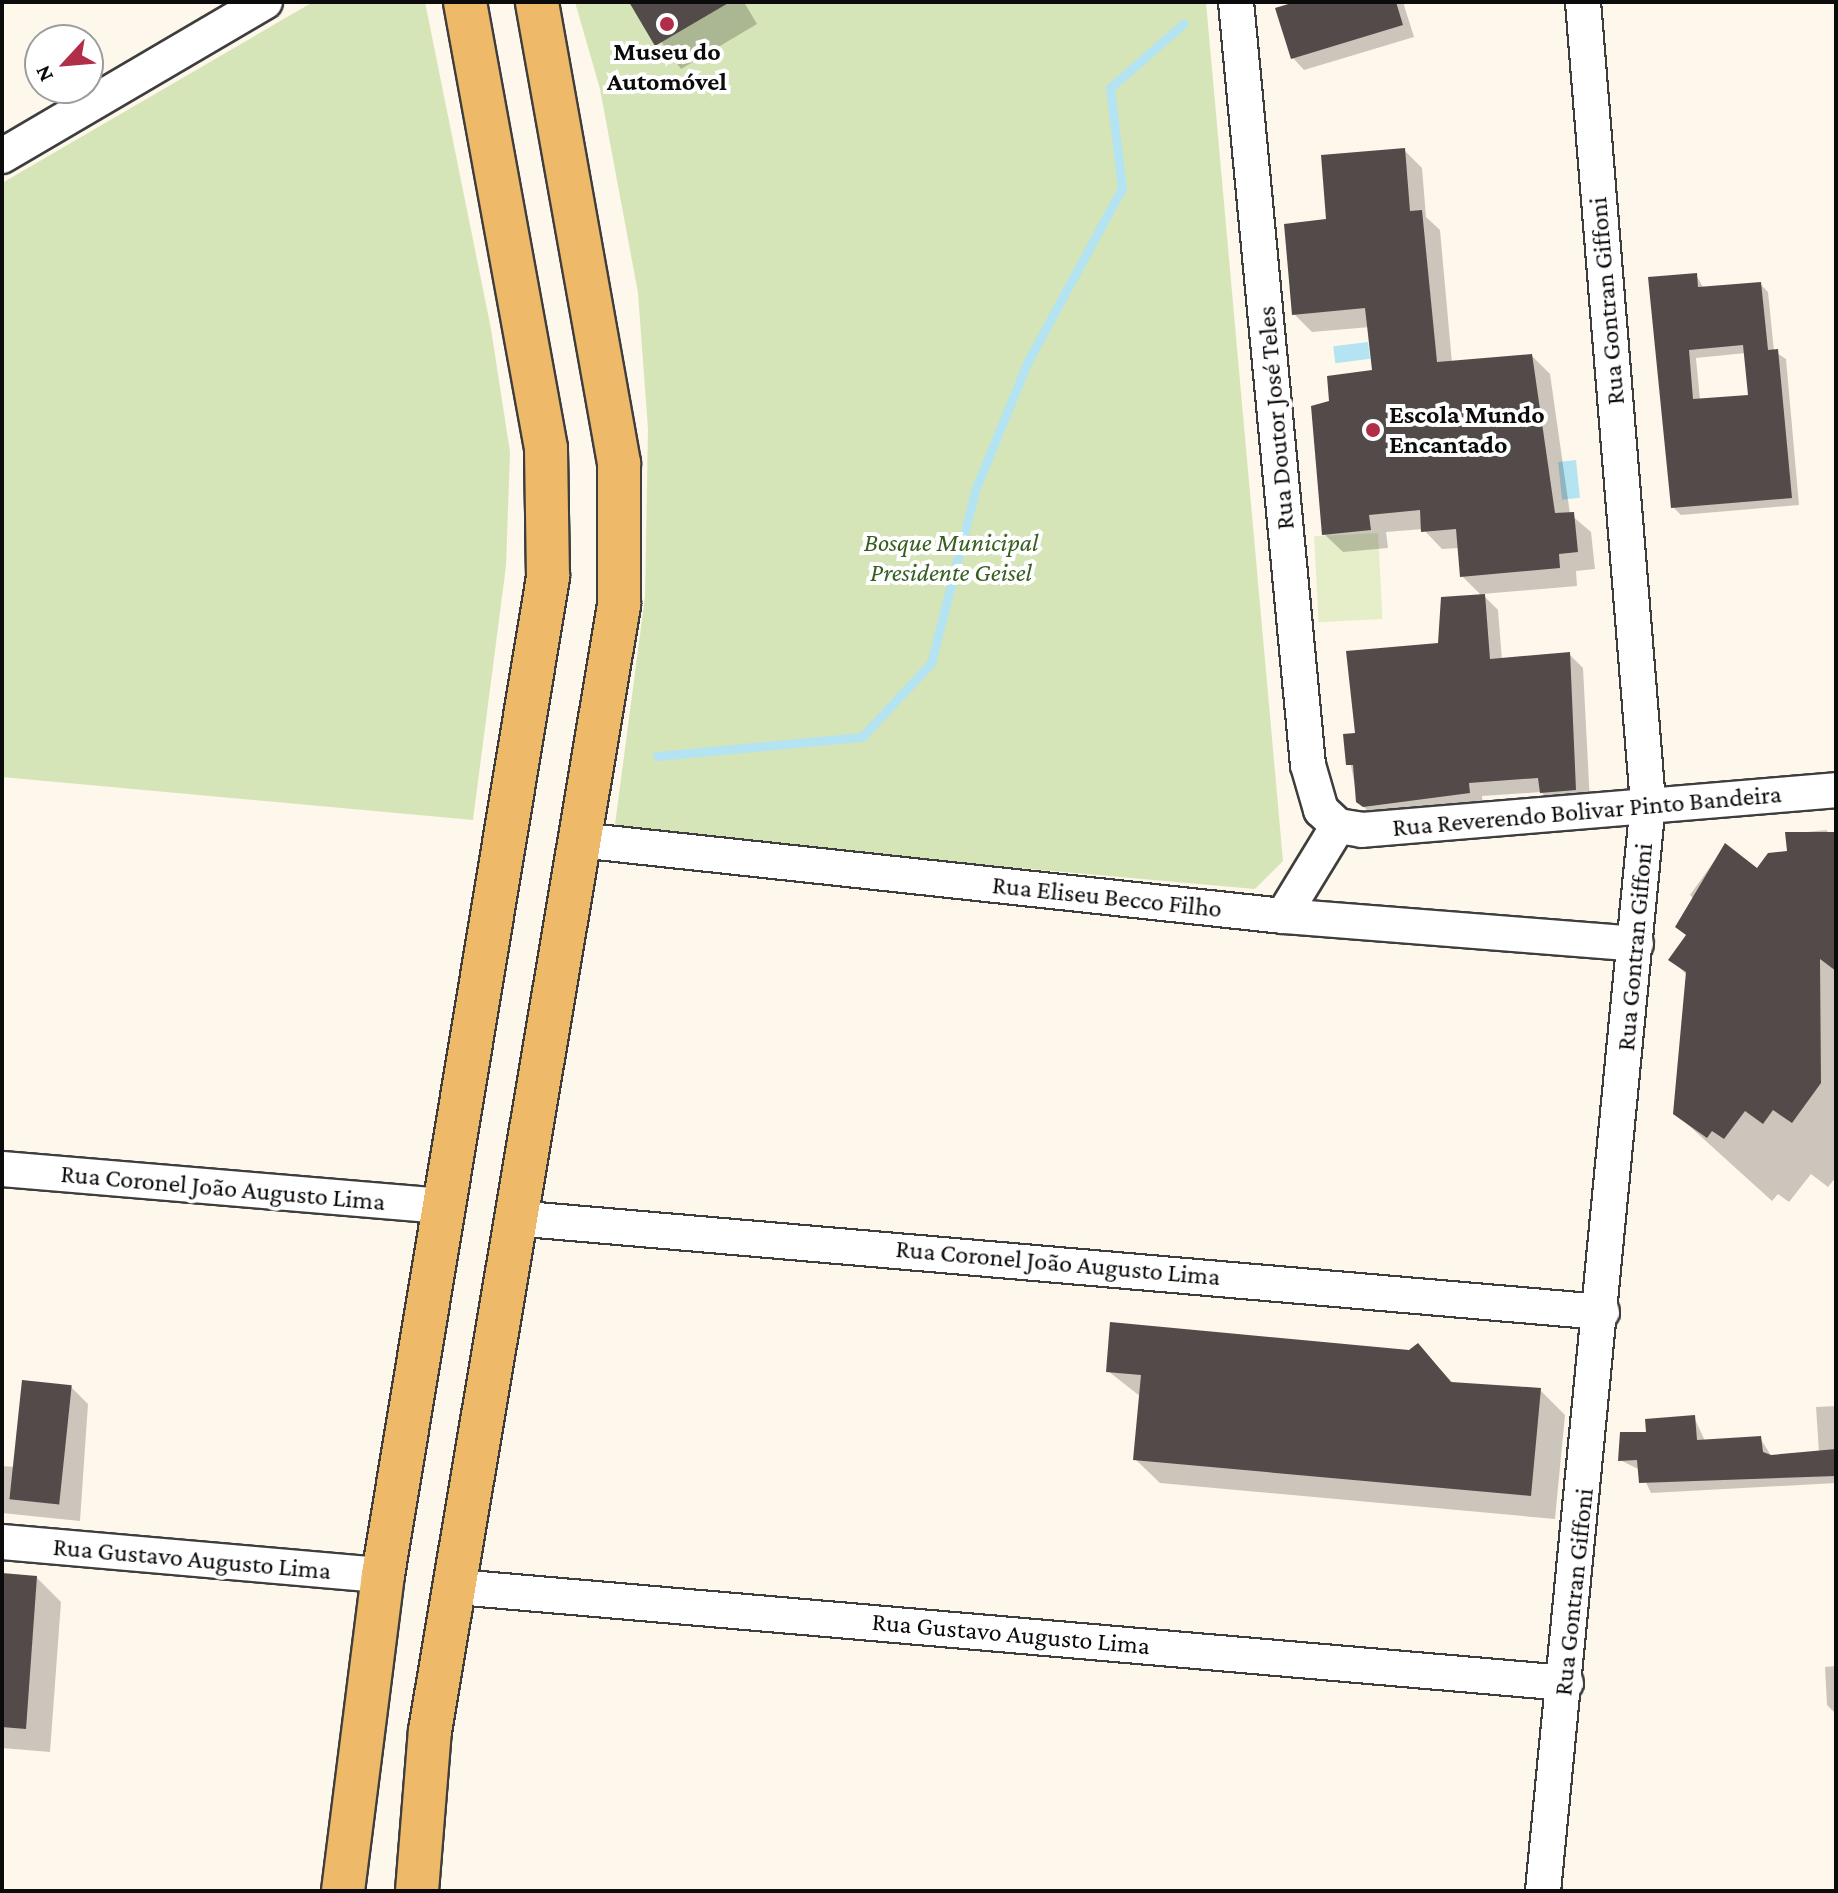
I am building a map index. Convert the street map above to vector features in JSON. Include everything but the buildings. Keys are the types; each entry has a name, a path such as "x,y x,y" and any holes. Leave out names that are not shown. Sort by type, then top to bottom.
{"main road":[{"path":"343,1891 383,1575 443,1206 506,856 548,577 546,448 465,2"},
{"path":"417,1891 419,1810 545,1025 619,605 623,533 617,448 537,2"},
{"path":"506,856 576,856"},
{"path":"478,1016 545,1025"}],"street":[{"path":"2,156 265,2"},
{"name":"Rua Doutor José Teles","path":"1236,2 1308,765 1321,810 1338,826"},
{"name":"Rua Gontran Giffoni","path":"1543,1891 1602,1312 1648,803 1583,2"},
{"name":"Rua Reverendo Bolivar Pinto Bandeira","path":"1338,826 1362,830 1648,803 1836,790"},
{"path":"1283,916 1338,826"},
{"name":"Rua Eliseu Becco Filho","path":"576,856 1636,944"},
{"name":"Rua Coronel João Augusto Lima","path":"2,1169 443,1206"},
{"name":"Rua Coronel João Augusto Lima","path":"514,1218 1602,1312"},
{"name":"Rua Gustavo Augusto Lima","path":"2,1542 383,1575"},
{"name":"Rua Gustavo Augusto Lima","path":"457,1587 1566,1683"}],"green space":[{"path":"313,2 425,2 491,329 510,452 506,566 473,820 2,777 2,183"},
{"name":"Bosque Municipal Presidente Geisel","path":"575,2 1206,2 1283,861 1255,889 614,832 645,597 648,429 638,293 600,89"},
{"path":"1378,533 1383,619 1319,622 1314,536"}],"water":[{"path":"1368,342 1370,359 1335,363 1333,346"},
{"path":"1576,460 1580,498 1562,500 1558,462"}],"waterway":[{"path":"657,756 862,737 931,663 976,488 1027,363 1122,188 1110,88 1184,23"}],"place":[{"name":"Museu do Automóvel","path":"667,24"},
{"name":"Escola Mundo Encantado","path":"1373,430"}]}
